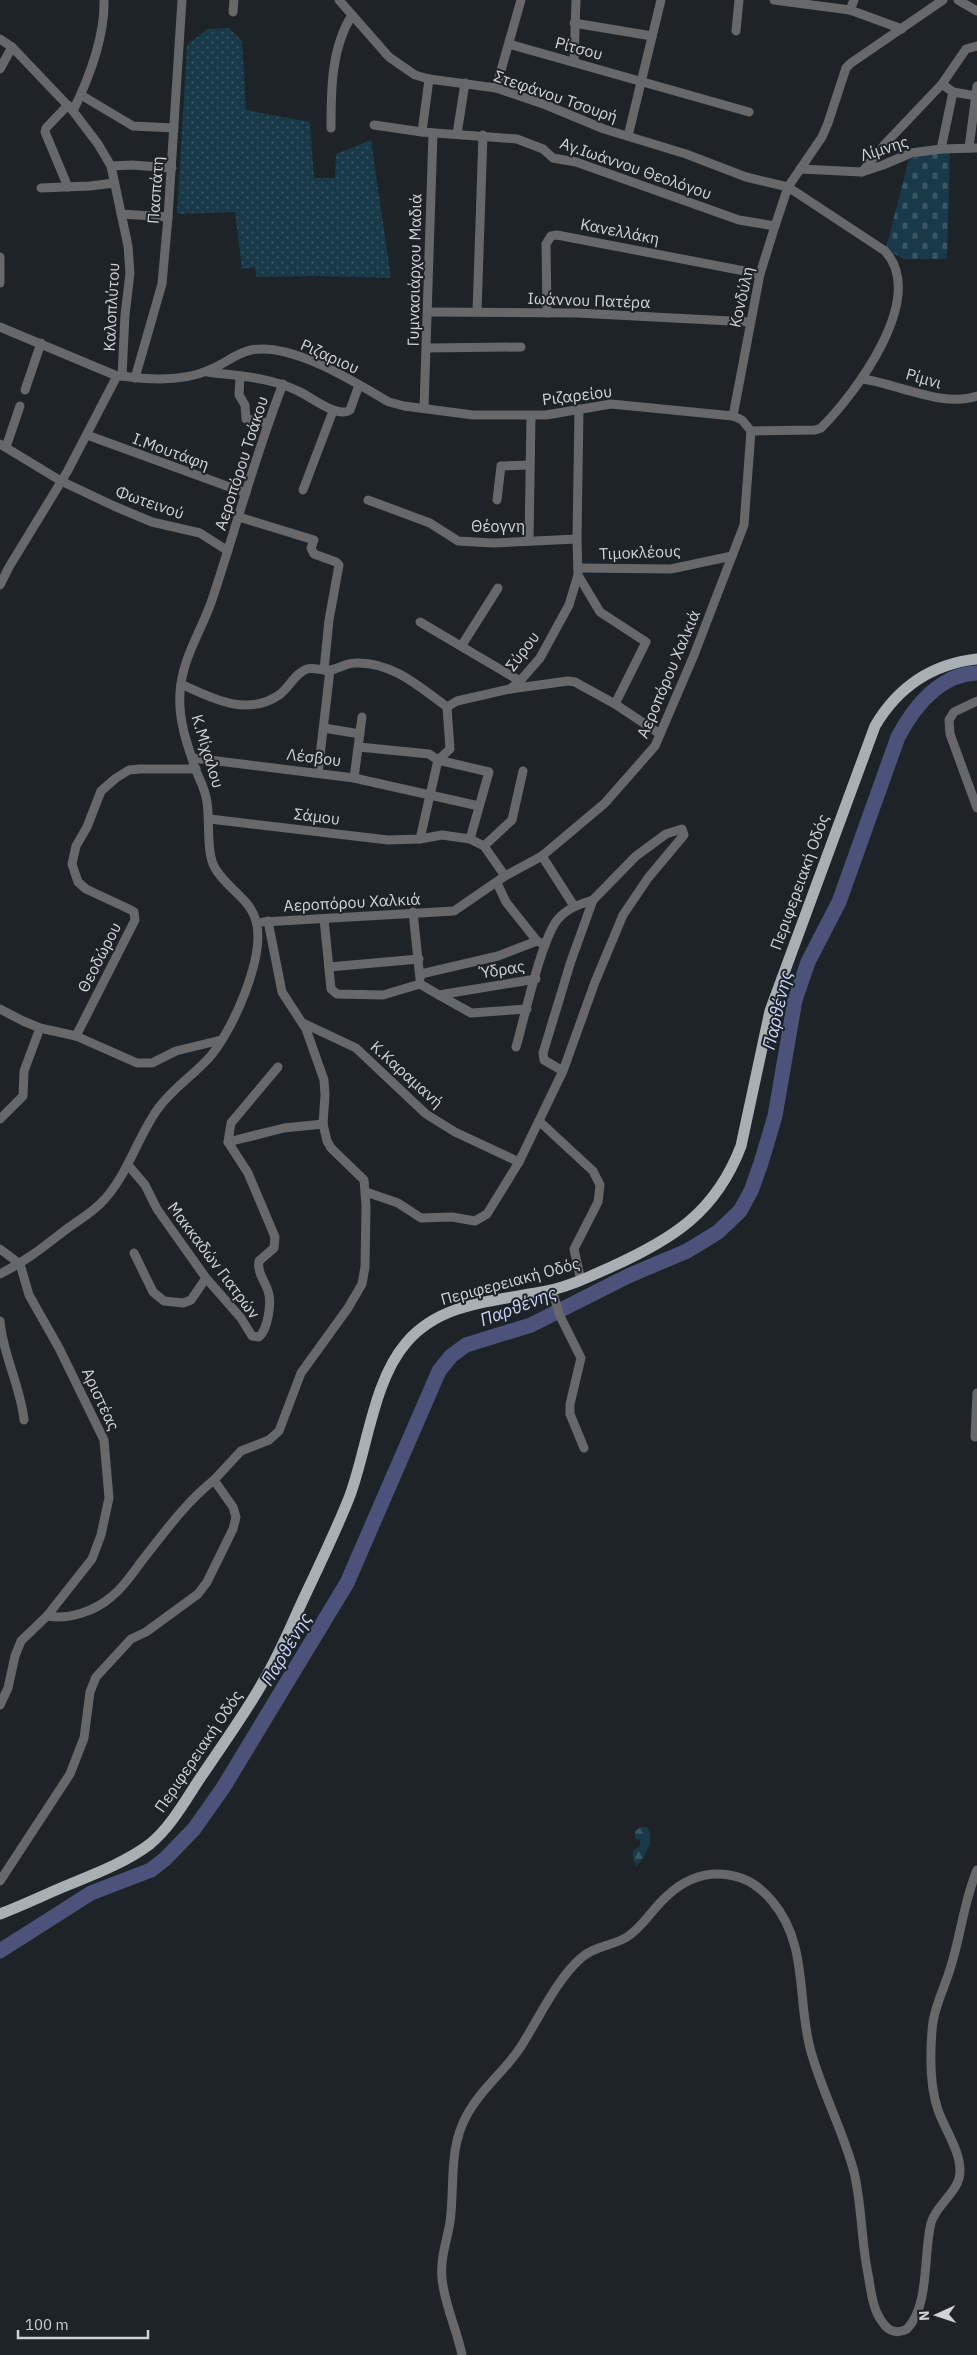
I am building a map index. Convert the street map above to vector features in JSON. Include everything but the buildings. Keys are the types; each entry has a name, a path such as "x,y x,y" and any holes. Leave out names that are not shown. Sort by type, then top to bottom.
{"main road":[{"name":"Περιφερειακή Οδός","path":"0,1914 94,1874 132,1855 155,1839 173,1818 258,1691 274,1662 350,1496 390,1367 411,1337 431,1319 461,1308 553,1295 673,1235 708,1205 726,1180 741,1146 770,1011 875,726 893,700 912,683 942,667 977,659"}],"street":[{"path":"68,187 45,132 46,128 70,108 81,95 103,27 104,0"},
{"name":"Πασπάτη","path":"134,378 162,284 172,168 182,0"},
{"path":"233,12 234,0"},
{"name":"Στεφάνου Τσουρή","path":"339,0 388,57 415,75 429,79 496,88 628,136 686,154 746,177 788,188 875,243 890,257 898,283 898,302 885,334 863,378 838,411 821,428 807,432 751,431"},
{"path":"496,88 521,0"},
{"path":"574,62 576,0"},
{"path":"628,136 661,0"},
{"path":"736,30 739,0"},
{"path":"774,0 850,10 902,29"},
{"path":"850,10 854,0"},
{"name":"Κονδύλη","path":"733,416 760,274 775,226 788,188 822,137 846,68 850,62 943,0"},
{"path":"958,0 977,11"},
{"path":"331,128 331,96 337,50 342,31 352,15"},
{"path":"574,23 652,36"},
{"name":"Καλοπλύτου","path":"0,39 12,47 70,108 98,144 111,166 128,246 130,273 120,376 0,585"},
{"name":"Ρίτσου","path":"509,44 749,112"},
{"path":"862,172 885,144 942,84 966,49 977,46"},
{"path":"0,69 12,47"},
{"path":"422,132 429,79"},
{"path":"457,134 465,83"},
{"path":"942,84 953,92 976,92 973,148"},
{"path":"941,149 953,92"},
{"path":"81,95 134,126 174,128"},
{"name":"Αγ.Ιωάννου Θεολόγου","path":"374,125 422,132 484,135 517,139 543,149 553,158 576,162 738,220 775,226"},
{"name":"Γυμνασιάρχου Μαδιά","path":"424,408 433,133"},
{"path":"477,312 484,135"},
{"name":"Λίμνης","path":"800,169 862,172 911,153 941,149 973,148"},
{"path":"111,166 132,165 172,168"},
{"path":"41,188 114,183"},
{"path":"121,214 168,217"},
{"name":"Κανελλάκη","path":"547,313 546,244 551,236 557,235 760,274"},
{"path":"0,258 0,276"},
{"name":"Ιωάννου Πατέρα","path":"428,312 547,313 750,322"},
{"path":"0,327 120,376 134,378"},
{"path":"25,390 40,343"},
{"path":"427,348 521,347"},
{"name":"Ριζαριου","path":"134,378 164,379 193,376 207,372 243,352 267,350 304,358 389,402 424,408"},
{"path":"207,372 283,384 333,410 344,412 350,410 359,385"},
{"path":"240,376 239,395 245,405 246,419 268,423"},
{"name":"Ρίμνι","path":"863,378 942,399 965,399 977,396"},
{"name":"Αεροπόρου Τσάκου","path":"228,551 268,423 283,384"},
{"name":"Ριζαρείου","path":"424,408 473,415 531,416 611,404 733,416"},
{"path":"3,446 20,406"},
{"path":"580,409 578,571 600,612 646,642 615,704"},
{"path":"303,490 333,410"},
{"path":"529,541 531,416"},
{"path":"733,416 742,420 751,431"},
{"name":"Αεροπόρου Χαλκιά","path":"257,923 454,911 505,876 542,856 605,803 650,754 680,688 732,556 746,514 751,431"},
{"name":"Ι.Μουτάφη","path":"87,435 246,493"},
{"name":"Φωτεινού","path":"3,446 61,481 152,522 200,533 228,551"},
{"path":"497,500 501,466 530,465"},
{"name":"Θέογνη","path":"368,500 430,523 458,541 493,543 577,539"},
{"path":"239,517 314,540 311,548 314,554 336,562 339,565 329,620 324,728 318,773"},
{"name":"Κ.Μίχαλου","path":"228,551 210,606 187,656 181,684 182,726 207,798 210,820 211,860 247,904 257,923"},
{"name":"Τιμοκλέους","path":"578,571 671,569 732,556"},
{"name":"Σύρου","path":"447,707 457,701 510,689 520,681 540,658 560,623 569,605 578,571"},
{"path":"462,645 498,588"},
{"path":"420,622 462,645 520,681"},
{"path":"181,684 223,703 244,705 264,702 279,695 301,672 308,669 327,670 354,663 395,671 447,707 450,749 438,760 420,839"},
{"path":"510,689 568,681 575,682 615,704 660,734"},
{"path":"977,701 954,712 949,726 956,754 977,808"},
{"path":"354,778 362,717"},
{"path":"324,728 360,734"},
{"path":"359,747 429,754 438,760 489,772 470,838 484,846 505,876"},
{"name":"Λέσβου","path":"193,758 354,778 479,806"},
{"name":"Θεοδώρου","path":"76,1036 135,920 135,916 131,910 86,889 78,882 72,864 76,846 87,827 101,791 116,778 129,770 196,769"},
{"path":"484,846 512,820 524,771"},
{"name":"Σάμου","path":"210,820 388,840 420,839 442,835 470,838"},
{"path":"366,1192 398,1203 421,1218 452,1217 475,1221 487,1214 519,1162 563,1071 595,982 623,915 648,878 684,835 682,829 666,834 636,856 593,900 543,1053 544,1060 563,1071"},
{"path":"542,856 574,906"},
{"path":"420,974 498,956 541,943 506,902 497,883"},
{"name":"Ύδρας","path":"439,995 536,979 541,943 558,918 574,906 593,900"},
{"path":"413,912 420,984"},
{"path":"324,919 331,988 337,994 383,995 420,984 471,1013 527,1009"},
{"path":"47,1616 62,1618 86,1611 112,1596 186,1506 241,1451 269,1440 278,1431 301,1373 348,1308 362,1284 366,1267 366,1192 362,1177 330,1148 324,1133 324,1080 310,1037 282,992 268,921"},
{"path":"0,1274 20,1264 100,1204 114,1188 128,1165 142,1135 165,1100 209,1058 234,1019 254,963 257,923"},
{"path":"329,967 419,959"},
{"path":"516,1047 536,979"},
{"path":"0,1008 13,1017 40,1028 76,1036 136,1063 152,1063 176,1051 221,1040"},
{"name":"Κ.Καραμανή","path":"302,1022 356,1048 400,1092 426,1114 455,1132 519,1162"},
{"path":"0,1105 4,1116 23,1096 24,1071 40,1028"},
{"path":"278,1067 231,1123 228,1142 284,1128 323,1124"},
{"path":"539,1121 593,1170 600,1185 598,1202 574,1249 581,1281"},
{"name":"Μακκαδών Γιατρών","path":"128,1165 141,1179 157,1209 206,1278 241,1318 252,1336 260,1336 270,1304 269,1293 258,1266 259,1261 274,1248 275,1237 248,1173 228,1142"},
{"path":"0,1249 20,1264"},
{"path":"134,1253 153,1292 164,1301 183,1304 191,1300 206,1278"},
{"name":"Αριστέας","path":"0,1705 8,1688 19,1644 47,1616 92,1559 103,1527 110,1485 106,1451 100,1431 59,1348 30,1295 20,1264"},
{"path":"553,1295 560,1316 581,1358 570,1404 570,1414 584,1448"},
{"path":"0,1321 5,1352 22,1400 24,1420"},
{"path":"975,1437 977,1393"},
{"path":"0,1881 70,1774 84,1738 90,1692 96,1677 129,1641 146,1632 198,1594 207,1582 234,1529 236,1517 233,1507 214,1480"},
{"path":"462,2355 444,2292 441,2266 450,2226 452,2170 461,2127 468,2112 518,2051 556,1990 580,1958 594,1949 627,1937 674,1888 697,1877 711,1874 734,1876 757,1886 779,1909 787,1924 799,1961 804,2018 810,2050 856,2181 864,2252 874,2304 883,2323 889,2329 898,2332 907,2329 919,2310 931,2223 938,2208 954,2188 959,2176 957,2157 935,2100 932,2031 935,2013 952,1964 966,1903 977,1870"}],"green space":[{"path":"229,28 242,41 246,110 310,122 314,178 335,178 336,154 371,140 391,278 256,277 255,267 242,269 235,212 177,214 187,45 208,29"},
{"path":"950,149 947,259 903,259 886,248 909,159"},
{"path":"641,1827 647,1827 650,1842 646,1853 637,1866 633,1860 633,1851 640,1846 640,1840 635,1839 635,1831"}],"waterway":[{"name":"Παρθένης","path":"0,1951 91,1893 151,1870 165,1859 194,1829 223,1788 347,1583 439,1371 451,1356 466,1345 531,1325 628,1276 687,1251 718,1232 740,1211 751,1191 775,1116 795,1000 808,962 839,902 898,737 912,714 930,694 951,679 977,673"}]}
